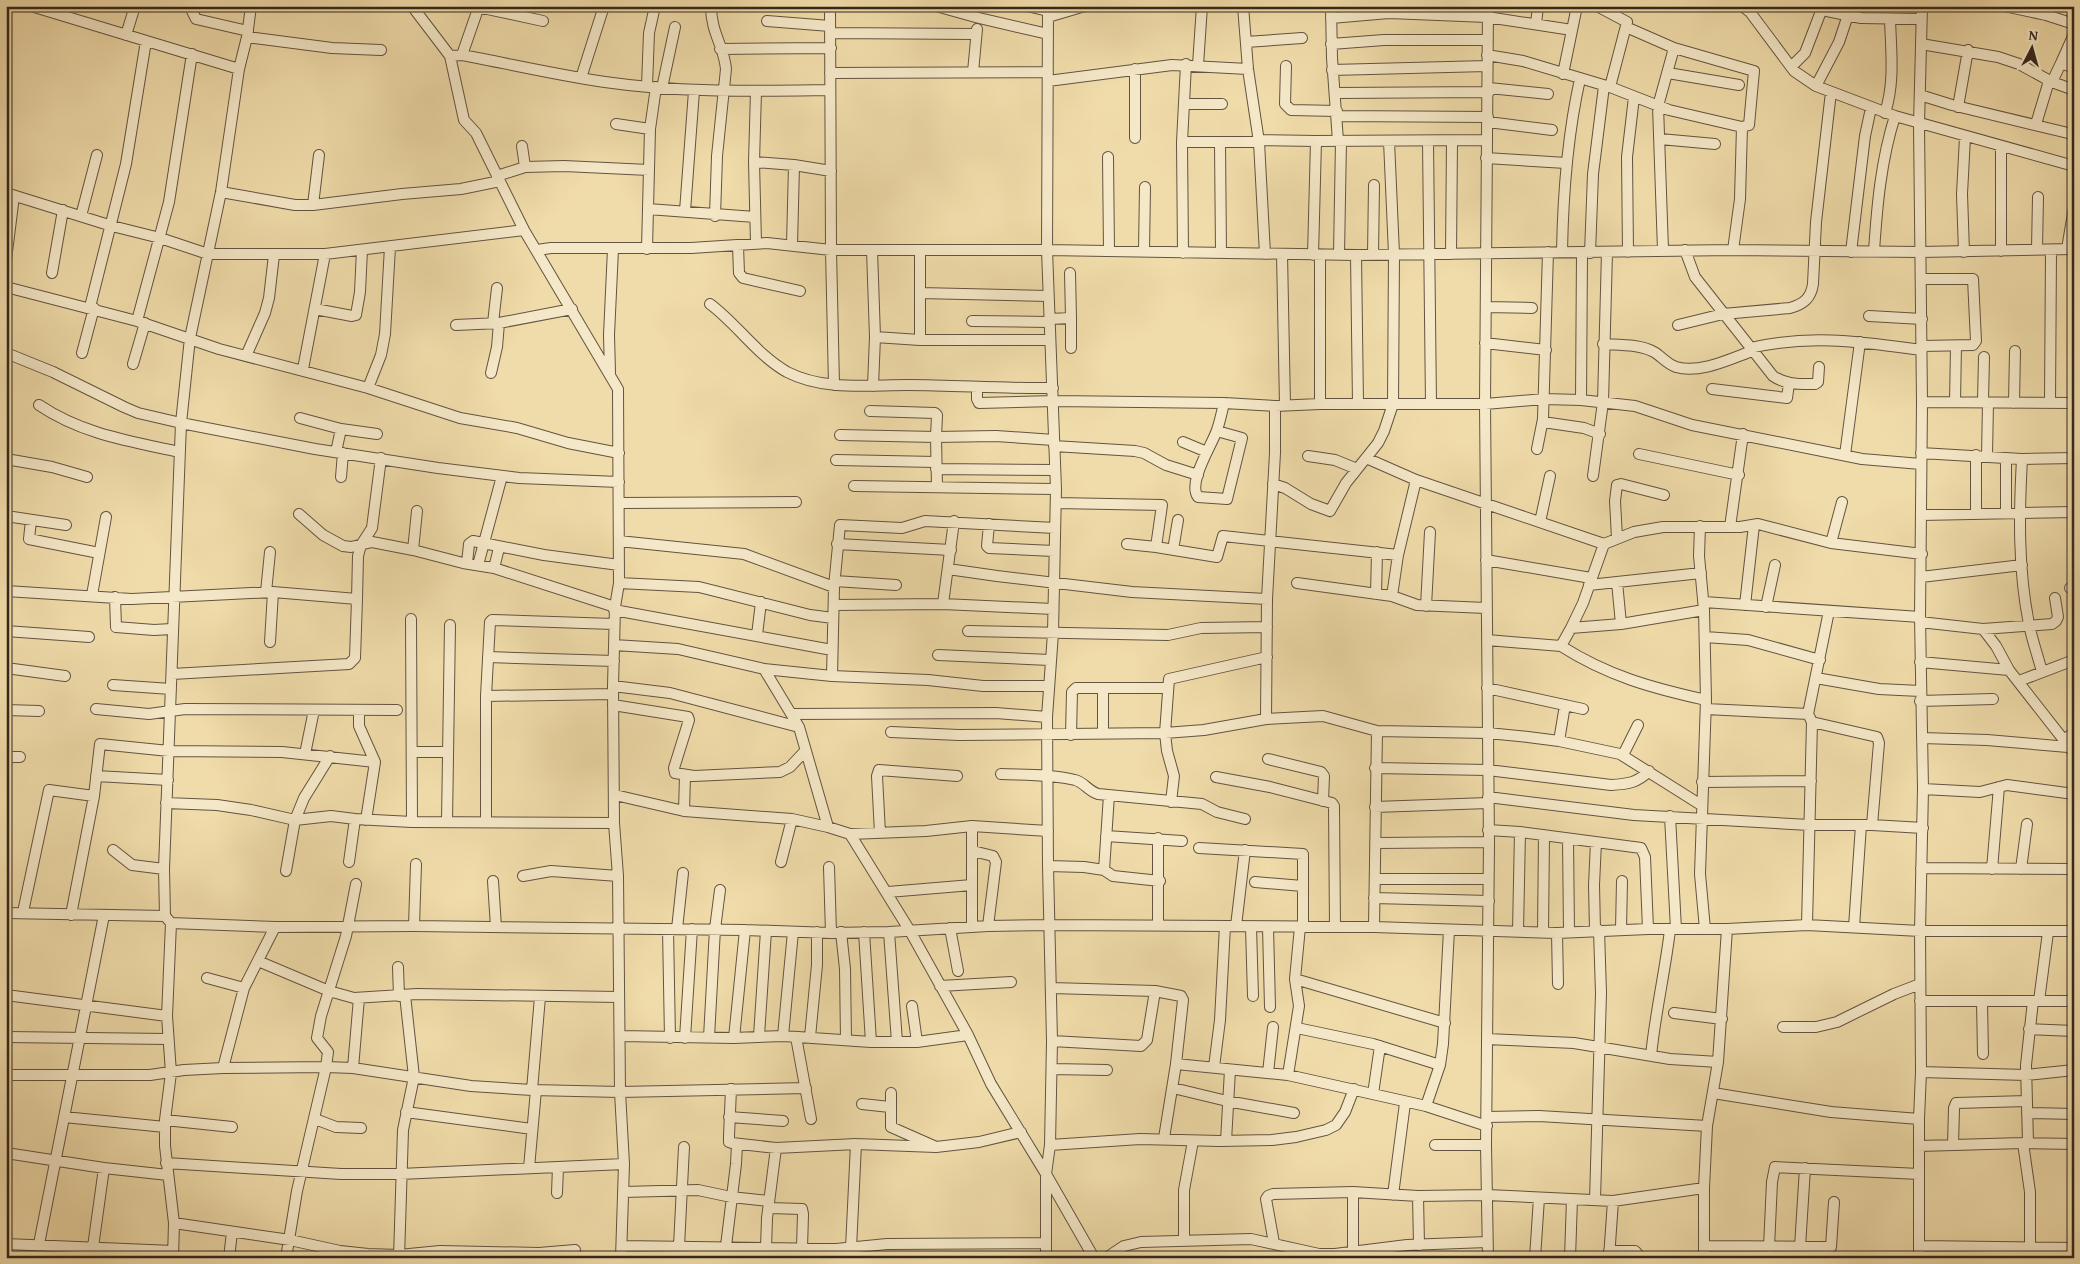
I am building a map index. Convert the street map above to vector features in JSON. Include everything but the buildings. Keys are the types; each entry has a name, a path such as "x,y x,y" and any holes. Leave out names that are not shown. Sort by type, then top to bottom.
{"street":[{"path":"31,6 239,69"},
{"path":"126,35 135,6"},
{"path":"193,6 192,12 196,18 247,34 332,48 381,50"},
{"path":"6,1244 93,1247 135,1253 173,1254 174,1224 166,1163 165,1124 171,1073 167,1016 168,919 164,869 179,452 190,338 220,192 251,6"},
{"path":"412,6 450,56 464,120 476,133 524,230 618,389 619,583 614,608 613,695 614,823 618,876 620,1092 624,1164 622,1258"},
{"path":"462,55 478,6 544,21"},
{"path":"581,78 604,6"},
{"path":"655,6 650,33 655,87"},
{"path":"711,6 713,29 725,58 726,69 717,156 714,216"},
{"path":"830,6 831,250 834,385"},
{"path":"936,6 1048,34"},
{"path":"1027,6 1048,11 1085,6"},
{"path":"1198,65 1202,6"},
{"path":"1243,6 1248,69 1258,141 1265,254"},
{"path":"1332,6 1332,70 1339,141 1339,254"},
{"path":"1536,24 1538,6"},
{"path":"1564,74 1577,6"},
{"path":"1581,400 1586,253 1593,174 1607,86 1626,28 1626,20 1597,6"},
{"path":"1742,6 1750,12 1791,67 1804,80 1816,86 1871,108 1920,124 2074,166"},
{"path":"1919,1258 1920,931 1923,828 1920,696 1922,279 1920,95 1922,6"},
{"path":"2004,6 2047,11 2074,24"},
{"path":"1791,67 1805,53 1822,8 1848,16 1921,19"},
{"path":"1046,1258 1046,1174 1050,1144 1052,1069 1047,717 1053,633 1056,503 1054,401 1047,250 1048,11"},
{"path":"1331,18 1389,13 1488,11 1536,24 1572,30"},
{"path":"1488,11 1487,60 1489,90 1485,252 1485,502 1489,842 1486,1145 1488,1258"},
{"path":"1816,86 1839,42 1848,16"},
{"path":"972,72 978,18"},
{"path":"1885,112 1891,86 1890,19"},
{"path":"767,20 830,29 976,34"},
{"path":"647,249 650,129 655,87 675,27"},
{"path":"1332,70 1512,58 1607,86 1658,106 1742,127 1749,125 1754,71 1674,48 1626,28"},
{"path":"2036,124 2051,82 2074,34"},
{"path":"1246,42 1302,38"},
{"path":"1331,44 1384,40 1487,40"},
{"path":"82,354 126,164 146,41"},
{"path":"1921,44 1968,50 1998,57 2019,64 2051,82 2074,90"},
{"path":"720,49 831,48"},
{"path":"1663,250 1658,106 1674,48"},
{"path":"1958,107 1968,50"},
{"path":"133,364 169,202 192,54"},
{"path":"450,56 462,55 581,78 655,87 723,91 830,90"},
{"path":"2061,63 2074,68"},
{"path":"1183,253 1182,142 1186,64"},
{"path":"830,74 972,72 1048,77 1186,64 1248,69"},
{"path":"1286,66 1285,104 1291,110 1488,119 1552,130"},
{"path":"1135,69 1135,138"},
{"path":"1668,73 1738,85"},
{"path":"1562,252 1566,163 1580,79"},
{"path":"686,211 694,90"},
{"path":"1335,93 1489,90 1548,94"},
{"path":"756,91 754,162 756,243"},
{"path":"1678,325 1722,314 1799,305 1808,299 1812,291 1821,167 1831,92"},
{"path":"1920,95 1958,107 2073,134 2074,127"},
{"path":"1628,252 1627,158 1634,97"},
{"path":"1184,104 1222,104"},
{"path":"1852,252 1865,136 1871,108"},
{"path":"1874,251 1879,188 1895,116"},
{"path":"616,124 650,129"},
{"path":"1733,250 1740,199 1742,127"},
{"path":"1964,252 1962,194 1965,137"},
{"path":"1660,139 1715,144"},
{"path":"1273,484 1285,488 1311,504 1330,511 1346,483 1384,431 1393,404 1394,254 1389,140"},
{"path":"1182,142 1487,140"},
{"path":"1316,141 1316,255 1320,404"},
{"path":"1428,141 1431,255 1431,404"},
{"path":"1451,254 1452,141"},
{"path":"1220,143 1221,253"},
{"path":"522,146 525,167"},
{"path":"2000,251 2001,147"},
{"path":"313,205 320,155"},
{"path":"81,216 97,156"},
{"path":"1108,157 1109,252"},
{"path":"1486,158 1566,163"},
{"path":"754,162 794,165 831,171"},
{"path":"792,245 794,165"},
{"path":"220,192 295,205 313,205 461,189 498,179 525,167 571,166 649,170"},
{"path":"1373,255 1374,185"},
{"path":"1144,251 1145,187"},
{"path":"6,260 10,195 112,226 160,238 208,254 325,254 524,230"},
{"path":"2037,249 2038,197"},
{"path":"537,250 551,248 647,249 738,246 756,243 831,250 1047,250 1316,255 1431,255 1485,252 1586,253 1663,250 1814,252 2051,250 2070,249 2074,207"},
{"path":"648,209 686,211 714,216 755,217"},
{"path":"52,273 63,210"},
{"path":"738,246 739,273 743,278 800,291"},
{"path":"368,388 381,355 385,334 390,247"},
{"path":"611,376 608,335 613,249"},
{"path":"314,309 352,316 356,315 360,292 362,250"},
{"path":"872,250 875,337 873,386"},
{"path":"920,250 920,340"},
{"path":"1685,250 1695,277 1722,314 1773,376 1789,384 1817,384 1820,367"},
{"path":"2050,403 2051,250"},
{"path":"1537,449 1543,422 1548,252"},
{"path":"1593,476 1603,402 1603,344 1607,252"},
{"path":"303,370 325,254"},
{"path":"1266,719 1267,599 1273,484 1280,405 1282,254"},
{"path":"246,356 265,313 269,298 274,255"},
{"path":"1356,255 1358,404"},
{"path":"1070,273 1071,348"},
{"path":"1603,344 1644,348 1653,351 1676,367 1683,368 1708,366 1751,350 1782,342 1835,339 1922,348 1975,344 1974,279 1922,279"},
{"path":"6,287 141,322 219,349 368,388 460,418 517,428 568,443 619,453"},
{"path":"491,373 497,347 497,288"},
{"path":"920,293 1048,296"},
{"path":"710,304 724,315 753,345 787,371 804,378 834,385 1053,388"},
{"path":"1486,307 1532,308"},
{"path":"456,324 496,323 572,309"},
{"path":"1869,316 1922,319"},
{"path":"972,321 1070,318"},
{"path":"875,337 920,340 1050,340"},
{"path":"1845,455 1860,342"},
{"path":"1485,343 1546,350"},
{"path":"1955,402 1956,346"},
{"path":"2014,403 2015,351"},
{"path":"6,353 53,372 124,407 181,423 340,452 502,476 619,482"},
{"path":"1976,514 1985,402 1984,357"},
{"path":"1712,389 1787,398 1789,384"},
{"path":"978,387 977,400 979,403 1054,401 1280,405 1485,404 1544,399 1581,400 1648,410 1692,425 1862,459 1982,456 2074,458"},
{"path":"1922,402 2074,403"},
{"path":"1217,431 1242,438 1228,498 1198,497 1195,490 1198,475 1217,431 1224,403"},
{"path":"39,405 59,419 109,437 179,452"},
{"path":"870,411 935,413 937,416 937,487"},
{"path":"300,418 342,429 377,434"},
{"path":"1543,422 1584,428 1600,434"},
{"path":"341,477 340,452 342,429"},
{"path":"1730,526 1739,475 1743,434"},
{"path":"840,435 996,436 1135,451 1144,453 1166,465 1198,475"},
{"path":"1183,442 1207,452"},
{"path":"1639,454 1739,475"},
{"path":"1308,456 1336,460 1357,469"},
{"path":"172,674 349,664 355,658 358,556 361,545 372,528 381,458"},
{"path":"1366,458 1416,480 1604,544 1647,529 1762,525 1831,543 1922,554"},
{"path":"2006,458 2006,513"},
{"path":"2022,458 2019,514 2022,564 2029,626 2042,672"},
{"path":"6,459 52,467 87,477"},
{"path":"836,460 1055,470"},
{"path":"478,565 502,476"},
{"path":"1540,522 1550,476"},
{"path":"1392,596 1398,555 1416,480"},
{"path":"1617,538 1615,501 1617,485 1621,484 1664,495"},
{"path":"854,486 1056,489"},
{"path":"620,503 796,502"},
{"path":"1831,543 1842,502"},
{"path":"1056,503 1162,505 1156,547"},
{"path":"414,550 417,511"},
{"path":"1921,515 2074,512"},
{"path":"299,514 334,542 350,547 379,542 494,568 614,608 832,650"},
{"path":"6,516 66,525"},
{"path":"92,595 106,517"},
{"path":"31,520 29,538 99,553"},
{"path":"832,676 834,584 840,525 902,528 925,520 1055,528"},
{"path":"1173,550 1178,520"},
{"path":"943,604 954,521"},
{"path":"990,524 987,546 989,548 1054,551"},
{"path":"1744,605 1754,525"},
{"path":"1700,526 1706,705 1700,874 1705,929"},
{"path":"1426,606 1430,532"},
{"path":"1127,544 1217,557 1223,536 1398,555"},
{"path":"619,541 744,554 834,584 896,585"},
{"path":"467,563 471,542 618,565"},
{"path":"837,544 951,550"},
{"path":"1561,646 1571,628 1604,544"},
{"path":"494,568 500,548"},
{"path":"270,552 270,642"},
{"path":"1376,594 1377,552"},
{"path":"1486,560 1590,582 1617,582 1701,573"},
{"path":"1921,577 2022,564"},
{"path":"1766,607 1775,565"},
{"path":"948,568 1053,583 1170,595 1267,599"},
{"path":"1617,582 1621,624"},
{"path":"619,583 699,587 810,615 833,618"},
{"path":"1297,583 1392,596 1417,605 1486,608"},
{"path":"6,591 173,598 269,592 357,599"},
{"path":"115,597 116,627 154,630 172,629"},
{"path":"1571,628 1621,624 1704,606 1744,605 1920,620 1983,629 2052,624 2058,617 2056,598"},
{"path":"757,635 761,602"},
{"path":"834,605 943,604 1053,609"},
{"path":"1807,925 1811,781 1810,718 1829,611"},
{"path":"412,618 412,822"},
{"path":"486,822 486,696 489,626 492,620 614,624"},
{"path":"447,822 450,625"},
{"path":"968,631 1168,635 1201,628 1267,627"},
{"path":"1983,629 1996,646 2009,670 2068,747"},
{"path":"6,631 89,637"},
{"path":"1705,637 1748,640 1820,660"},
{"path":"1487,640 1561,646 1581,659 1610,673 1706,705 1810,718 1877,737 1879,742 1872,825"},
{"path":"614,645 678,649 764,669 832,676 928,680 983,686 1048,686"},
{"path":"938,655 1050,660"},
{"path":"488,657 614,661"},
{"path":"1172,802 1174,776 1167,751 1165,733 1169,679 1267,657"},
{"path":"2019,681 2074,660"},
{"path":"1920,662 2009,670"},
{"path":"6,668 65,676"},
{"path":"764,669 793,714 799,727 805,751 816,778 828,827"},
{"path":"1816,678 1920,696 1992,699"},
{"path":"113,685 171,689"},
{"path":"1103,688 1103,734"},
{"path":"1070,735 1072,692 1074,689 1168,688"},
{"path":"1487,688 1583,709"},
{"path":"486,696 670,693 757,718 799,727"},
{"path":"613,695 688,717 689,720 674,771 685,776 780,772 790,767 805,751"},
{"path":"1559,741 1565,705"},
{"path":"96,709 149,714 185,709 397,710"},
{"path":"6,710 39,712"},
{"path":"305,754 314,710"},
{"path":"359,710 358,726 375,762 366,820"},
{"path":"793,714 996,713 1047,717"},
{"path":"891,732 959,735 1165,733 1204,730 1266,719 1324,716 1377,731 1488,733 1559,741 1623,756 1701,805"},
{"path":"1623,756 1638,725"},
{"path":"1374,927 1377,731"},
{"path":"2068,747 2074,733"},
{"path":"1922,738 1987,740 2068,747"},
{"path":"71,915 94,796 100,744 169,751 305,754 375,762"},
{"path":"412,752 447,752"},
{"path":"286,871 295,820 304,798 330,756"},
{"path":"6,757 20,757"},
{"path":"1268,758 1321,772 1324,776 1323,801"},
{"path":"1375,768 1488,770 1611,785 1631,784 1649,771"},
{"path":"880,833 877,776 879,770 957,776"},
{"path":"1001,774 1047,776 1076,780 1092,792 1202,804 1217,812 1245,819"},
{"path":"96,776 168,780"},
{"path":"684,811 685,776"},
{"path":"1216,777 1270,787 1332,803 1335,809 1335,927"},
{"path":"1702,782 1811,781"},
{"path":"1923,789 1980,792 2007,785 2074,794"},
{"path":"1992,869 1999,787"},
{"path":"23,912 49,790 94,796"},
{"path":"615,795 684,811 792,819 850,834 926,831 972,826 1048,831"},
{"path":"1104,870 1109,795"},
{"path":"1375,807 1488,800 1634,815 1809,825 1872,825 1923,828"},
{"path":"166,803 217,805 295,820 331,816 412,822 614,823"},
{"path":"1651,1056 1655,1016 1673,930 1670,816"},
{"path":"350,862 355,819"},
{"path":"781,862 792,819"},
{"path":"2021,869 2027,824"},
{"path":"1854,927 1861,825"},
{"path":"972,826 972,926"},
{"path":"1488,830 1520,832 1638,847 1644,852 1648,929"},
{"path":"1518,930 1520,832"},
{"path":"850,834 888,892 968,1035 991,1084 1094,1258"},
{"path":"1543,932 1544,835"},
{"path":"1106,836 1182,841"},
{"path":"1158,838 1160,881 1158,926"},
{"path":"1568,839 1569,932"},
{"path":"1376,843 1489,842"},
{"path":"1595,1200 1601,993 1594,878 1596,842"},
{"path":"1199,848 1302,853 1304,856 1301,927 1295,978 1299,1006 1288,1075"},
{"path":"113,850 127,863 132,865 164,869"},
{"path":"1236,926 1245,850"},
{"path":"972,851 993,856 995,859 988,926"},
{"path":"414,926 416,864"},
{"path":"1048,866 1084,867 1104,870 1114,876 1160,881"},
{"path":"829,867 836,932 845,969 846,1039"},
{"path":"1921,868 2074,868"},
{"path":"522,876 551,871 618,876"},
{"path":"670,1038 672,929 683,873"},
{"path":"1375,878 1488,879"},
{"path":"492,881 496,927"},
{"path":"1621,930 1622,881"},
{"path":"1255,882 1304,886"},
{"path":"286,1258 301,1172 326,1067 328,1052 317,1038 321,1016 348,926 356,884"},
{"path":"888,892 972,885"},
{"path":"709,1038 715,930 720,890"},
{"path":"1374,898 1488,901"},
{"path":"6,913 104,915 275,927 414,926 793,932 890,932 972,926 1050,925 1374,927 1518,930 1557,933 1597,930 1726,929 1807,925 1920,931 2074,932"},
{"path":"39,1244 104,915"},
{"path":"1214,1067 1220,1020 1225,926"},
{"path":"223,1068 244,988 275,927"},
{"path":"1251,927 1253,996"},
{"path":"1268,927 1270,1007"},
{"path":"950,928 958,971"},
{"path":"685,1038 692,929"},
{"path":"1704,1258 1704,1188 1707,1126 1718,1062 1726,929"},
{"path":"734,1038 745,930"},
{"path":"1426,1106 1440,1065 1445,1023 1449,930"},
{"path":"759,1036 766,931"},
{"path":"783,1036 793,932"},
{"path":"810,1037 817,965 817,932"},
{"path":"864,932 871,1042"},
{"path":"890,932 897,1042"},
{"path":"2031,1253 2026,1143 2026,1075 2029,1029 2048,932"},
{"path":"1557,933 1558,984"},
{"path":"258,962 329,991 359,998 402,995 619,997"},
{"path":"398,967 414,1077 403,1130 400,1174 399,1256"},
{"path":"207,978 244,988"},
{"path":"1295,978 1445,1023"},
{"path":"940,986 1011,982"},
{"path":"1783,1027 1816,1027 1837,1022 1894,994 1920,984"},
{"path":"1052,988 1155,991 1176,994 1183,1000 1173,1088 1164,1138"},
{"path":"1052,1041 1141,1046 1147,1040 1155,991"},
{"path":"6,995 167,1016"},
{"path":"528,1168 540,997"},
{"path":"353,1068 359,998"},
{"path":"1920,1001 2074,1001"},
{"path":"1982,1002 1983,1054"},
{"path":"912,1006 917,1042"},
{"path":"1674,1013 1722,1019"},
{"path":"1268,1073 1273,1028"},
{"path":"1297,1028 1380,1046 1440,1065"},
{"path":"2029,1029 2074,1031"},
{"path":"620,1036 670,1038 783,1036 871,1042 917,1042 968,1035"},
{"path":"6,1037 168,1039"},
{"path":"796,1037 811,1119"},
{"path":"1487,1039 1574,1043 1651,1056 1718,1062"},
{"path":"1373,1094 1380,1046"},
{"path":"1176,1064 1288,1075 1354,1089 1405,1103 1426,1106 1487,1122 1539,1116 1707,1126"},
{"path":"6,1075 150,1076 223,1068 326,1067 353,1068 470,1086 534,1090 620,1092 806,1088"},
{"path":"1052,1069 1107,1070"},
{"path":"1226,1141 1230,1070"},
{"path":"1921,1072 2026,1075 2074,1070"},
{"path":"1173,1088 1227,1101 1294,1113"},
{"path":"731,1089 729,1142 737,1144 776,1148 856,1144 936,1147 979,1142 1020,1132"},
{"path":"1050,1144 1164,1138 1193,1141 1272,1140 1326,1130 1336,1125 1354,1089"},
{"path":"890,1092 891,1127 936,1147"},
{"path":"1713,1093 1831,1112 1919,1119"},
{"path":"1953,1145 1954,1108 1956,1103 2027,1101"},
{"path":"1393,1195 1405,1103"},
{"path":"862,1104 890,1106"},
{"path":"406,1112 532,1129"},
{"path":"2027,1113 2074,1114"},
{"path":"64,1117 232,1127"},
{"path":"730,1118 783,1121"},
{"path":"315,1119 336,1127 361,1128"},
{"path":"1184,1242 1184,1190 1193,1141"},
{"path":"1919,1146 2026,1143 2074,1144"},
{"path":"726,1246 737,1144"},
{"path":"851,1248 856,1144"},
{"path":"1435,1145 1486,1145"},
{"path":"679,1246 684,1147"},
{"path":"766,1248 776,1148"},
{"path":"6,1153 104,1168 168,1175"},
{"path":"166,1163 341,1174 400,1174 624,1164"},
{"path":"1769,1246 1773,1169 1778,1166 1919,1174"},
{"path":"557,1193 558,1167"},
{"path":"93,1247 104,1168"},
{"path":"1800,1246 1805,1168"},
{"path":"1274,1243 1266,1200 1268,1196 1353,1192 1418,1196 1487,1195 1613,1201 1704,1188"},
{"path":"623,1192 709,1191 769,1205 802,1209 802,1248"},
{"path":"1353,1192 1353,1253"},
{"path":"1418,1196 1420,1245"},
{"path":"1535,1258 1539,1198"},
{"path":"1570,1258 1572,1199"},
{"path":"1613,1201 1609,1254 1635,1251 1637,1258"},
{"path":"1704,1246 1831,1247 1834,1202"},
{"path":"174,1224 290,1240 339,1255 496,1255 575,1250"},
{"path":"229,1258 232,1232"},
{"path":"1106,1258 1131,1243 1252,1238 1319,1254 1353,1253 1387,1247 1487,1242"},
{"path":"622,1246 802,1248 836,1253 851,1248 887,1244 1046,1243"},
{"path":"1919,1246 2031,1253 2074,1248"}]}
